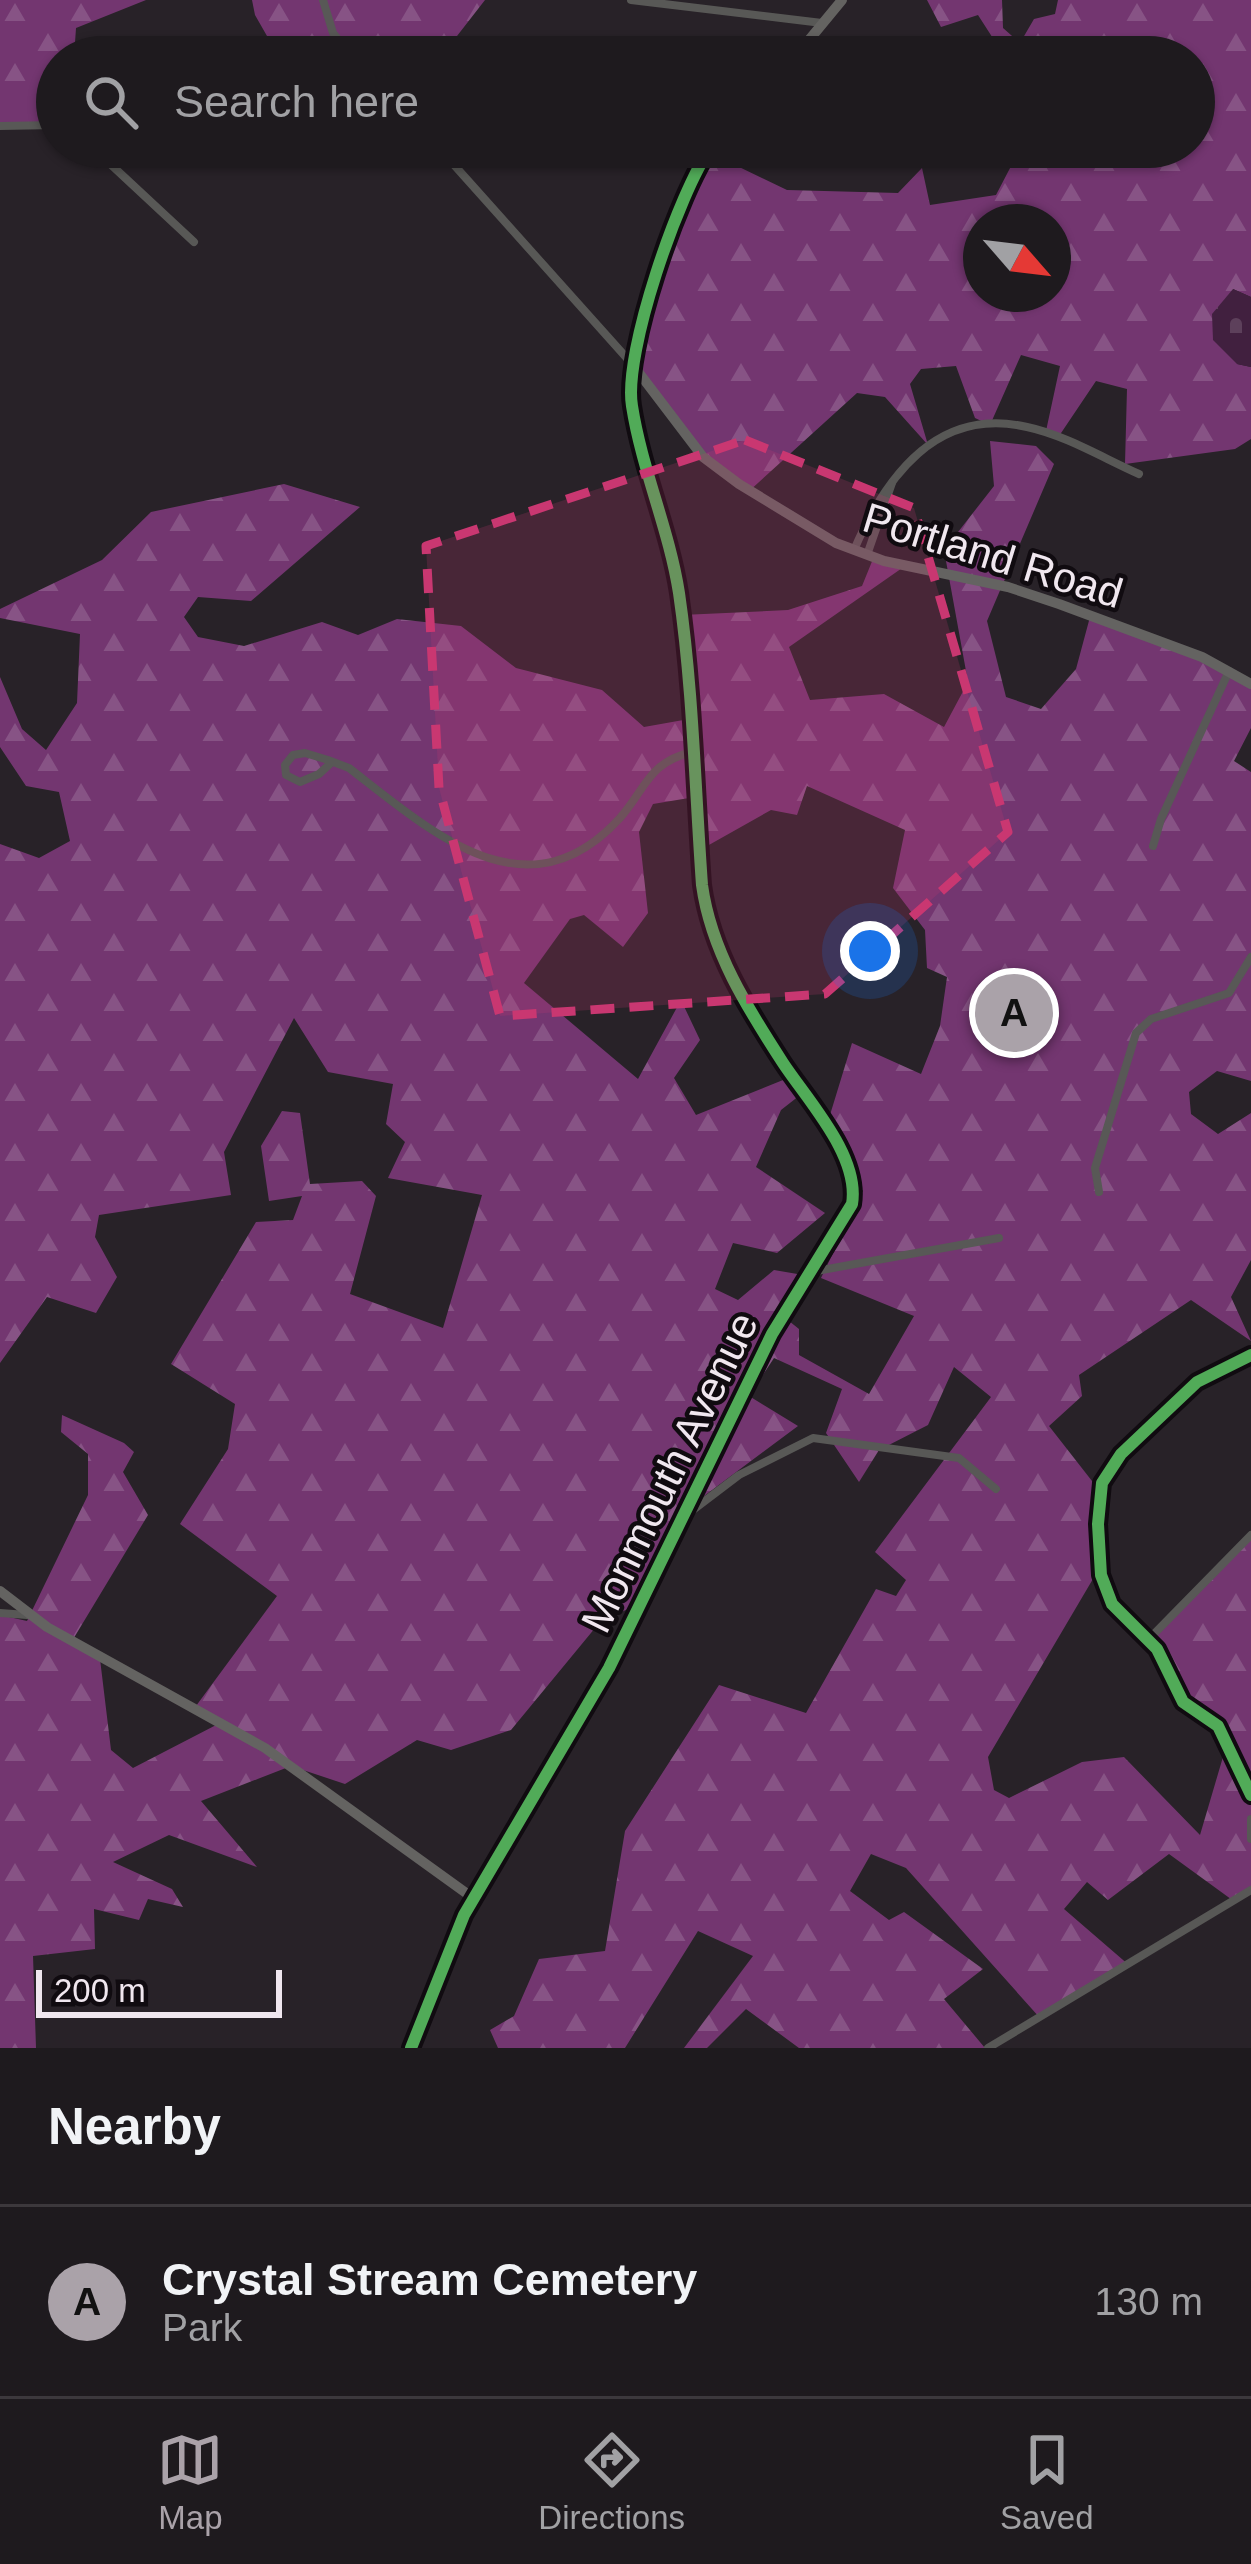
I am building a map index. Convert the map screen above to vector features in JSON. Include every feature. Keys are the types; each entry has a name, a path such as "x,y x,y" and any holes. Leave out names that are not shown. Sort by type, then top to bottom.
{"street":[{"path":"323,0 328,23 338,36"},
{"path":"631,0 824,23"},
{"path":"813,36 842,0"},
{"path":"0,126 36,125"},
{"path":"115,168 194,242"},
{"path":"457,168 632,365"},
{"path":"632,365 682,199 699,168"},
{"name":"Portland Road","path":"632,365 703,457 739,484 860,553 1028,593 1202,657 1251,684"},
{"name":"Monmouth Avenue","path":"411,2048 472,1898 609,1668 772,1334 848,1215 853,1185 834,1136 741,994 710,927 702,885 678,589 633,411 632,365"},
{"path":"860,553 893,482 931,444 964,428 991,423 1042,431 1139,474"},
{"path":"1153,845 1229,671"},
{"path":"332,761 319,774 300,782 286,775 285,765 293,755 305,753 332,761 477,856 514,866 542,864 583,852 622,815 658,766 692,752"},
{"path":"1099,1192 1095,1168 1136,1034 1151,1019 1229,993 1251,957"},
{"path":"810,1272 999,1238"},
{"path":"1251,1354 1197,1382 1121,1454 1102,1483 1098,1514 1106,1594 1149,1639 1183,1702 1214,1723 1226,1738 1251,1795"},
{"path":"683,1516 739,1475 813,1438 959,1458 996,1489"},
{"path":"1149,1639 1251,1534"},
{"path":"0,1591 27,1615 265,1748 472,1898"},
{"path":"0,1613 27,1615"},
{"path":"1251,1820 1251,1839"},
{"path":"988,2048 1251,1890"}],"highlighted area":[{"path":"745,440 914,508 1008,832 825,994 500,1016 439,788 426,546"}],"green space":[{"path":"0,0 146,0 76,28 75,36 36,36 36,128 0,129"},
{"path":"252,0 485,0 457,36 267,36"},
{"path":"927,0 1002,0 1003,28 1012,36 992,36 978,15 941,27"},
{"path":"1058,0 1251,0 1251,297 1233,289 1237,364 1251,367 1251,439 1235,449 1125,464 1127,389 1096,381 1057,439 1046,431 1060,366 1021,355 990,425 975,418 956,366 921,369 910,384 928,445 885,397 857,393 747,493 695,453 635,366 678,208 698,168 741,168 787,190 898,193 922,168 930,205 996,195 1010,168 1215,168 1215,36 1024,36 1034,19 1055,14"},
{"path":"1233,289 1251,297 1251,367 1237,364 1213,340 1212,314"},
{"path":"990,441 1036,446 1054,464 987,621 1006,697 1041,709 1076,669 1090,617 1220,664 1251,685 1251,728 1234,761 1251,772 1251,1081 1217,1071 1189,1092 1191,1114 1218,1134 1251,1113 1251,1260 1231,1297 1251,1341 1191,1300 1079,1375 1082,1396 1049,1426 1099,1490 1100,1567 988,1757 994,1790 1009,1798 1082,1762 1124,1757 1200,1835 1228,1740 1176,1695 1149,1643 1251,1537 1251,1892 1235,1902 1169,1854 1108,1900 1087,1882 1064,1909 1130,1966 1040,2018 906,1868 871,1854 850,1891 889,1920 904,1912 983,1969 944,1999 985,2048 799,2048 746,2009 707,2048 684,2048 753,1956 698,1931 625,2048 498,2048 490,2030 514,2016 539,1959 605,1951 625,1831 719,1685 806,1713 876,1589 896,1596 906,1580 875,1552 991,1397 954,1367 928,1425 879,1450 859,1482 826,1433 842,1389 774,1358 749,1396 798,1426 688,1508 643,1602 600,1622 511,1730 451,1750 417,1740 345,1784 291,1766 201,1801 257,1867 169,1835 113,1862 172,1889 183,1907 148,1899 139,1920 94,1909 95,1949 33,1956 36,2048 0,2048 0,1615 27,1621 88,1495 88,1454 61,1432 62,1415 134,1452 123,1472 148,1515 72,1641 100,1659 111,1750 133,1768 220,1723 196,1706 277,1596 180,1524 228,1449 235,1404 171,1364 256,1222 293,1220 302,1196 269,1201 261,1146 282,1111 300,1113 310,1184 362,1181 376,1196 350,1294 443,1328 482,1195 388,1178 405,1142 386,1124 393,1084 328,1072 294,1018 224,1152 231,1195 99,1215 95,1237 117,1277 96,1313 47,1297 0,1363 0,844 39,858 70,841 59,792 26,786 0,747 0,677 22,729 46,750 77,703 80,634 0,618 0,609 102,560 151,512 284,484 360,507 251,601 198,597 184,617 198,637 244,646 322,622 358,635 397,619 461,626 516,668 602,690 644,727 689,719 682,615 788,610 862,586 873,559 905,566 789,647 810,700 884,694 944,727 968,682 944,550 994,486","holes":["807,786 905,830 893,888 925,930 927,968 947,977 940,1026 921,1074 852,1043 826,1128 863,1191 821,1278 914,1316 869,1394 799,1355 799,1329 784,1317 809,1276 774,1270 738,1300 715,1289 733,1243 777,1253 825,1213 756,1167 781,1110 804,1092 793,1076 696,1115 674,1078 700,1040 681,1000 638,1079 524,983 570,919 584,915 623,947 648,913 639,832 653,804 695,797 700,850 771,810 797,815"]}],"cycle path":[{"path":"411,2048 464,1915 609,1668 772,1334 852,1204 848,1167 840,1148 744,1000 722,956 702,885 679,593 642,453 631,382 656,274 699,168"},
{"path":"1251,1355 1197,1382 1121,1454 1102,1483 1098,1524 1101,1575 1112,1604 1157,1649 1183,1702 1218,1726 1251,1795"}],"place":[{"name":"Crystal Stream Cemetery","path":"1014,1013"}]}
